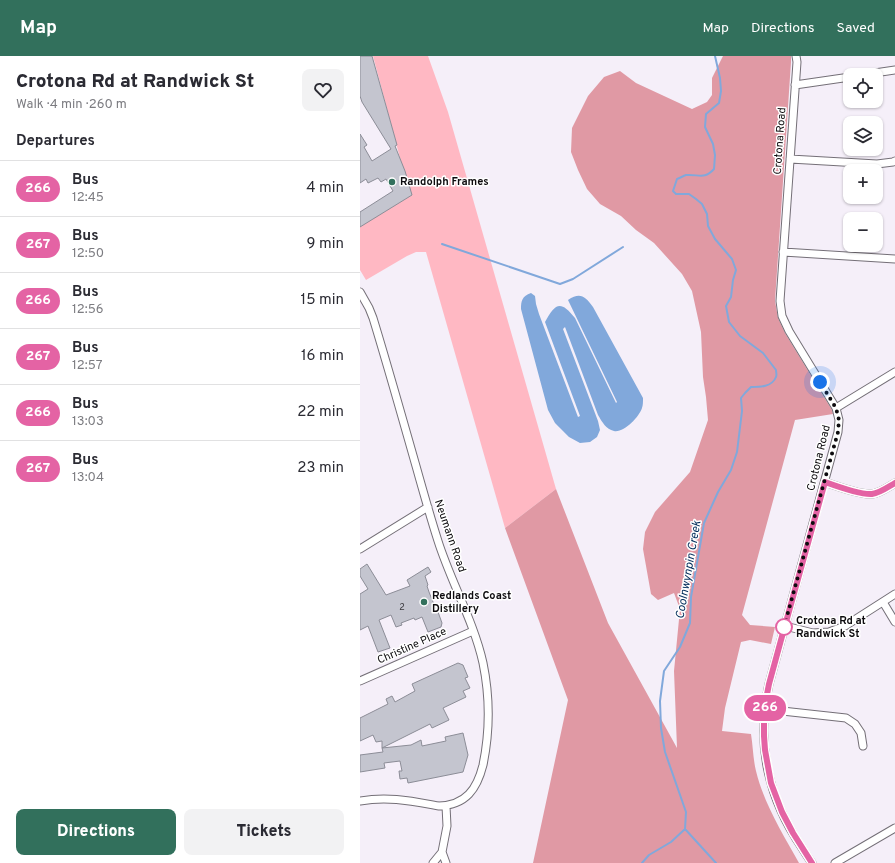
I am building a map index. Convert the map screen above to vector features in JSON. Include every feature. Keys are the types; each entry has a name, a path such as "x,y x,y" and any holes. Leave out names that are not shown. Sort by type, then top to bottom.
{"street":[{"name":"Crotona Road","path":"796,56 797,62 780,301 782,316 789,331 836,408 839,420 838,432 825,482 769,684 764,710 764,736 771,783 782,812 812,863"},
{"path":"883,72 895,70"},
{"path":"795,85 843,78"},
{"path":"790,159 877,164 895,161"},
{"path":"783,252 895,259"},
{"name":"Neumann Road","path":"360,292 373,318 438,542 473,631 483,662 487,687 489,716 486,750 481,773 477,783 467,797 459,802 446,806 388,798 360,801"},
{"path":"836,408 895,372"},
{"path":"825,482 862,493 873,494 895,483"},
{"path":"360,549 428,507"},
{"path":"785,626 813,633 829,632 845,626 895,594"},
{"path":"883,602 895,622"},
{"name":"Christine Place","path":"360,681 473,631"},
{"path":"764,710 846,718 855,724 861,733 863,746"},
{"path":"446,806 447,826 442,852 446,863"},
{"path":"835,863 894,831"},
{"path":"432,863 442,852"}],"shaded area":[{"path":"373,56 428,56 448,112 556,489 505,528 426,252 416,252 407,256 366,280 360,270 360,226 410,196"},
{"path":"723,56 791,56 775,301 778,318 785,333 833,414 795,420 742,615 750,625 775,627 771,644 750,640 741,642 725,708 722,731 751,734 755,766 759,783 774,818 799,863 533,863 568,700 505,528 556,489 608,623 677,748 674,671 680,609 674,593 658,600 651,594 643,549 645,532 655,512 690,472 708,420 703,377 701,332 692,291 682,274 654,243 636,230 621,216 600,204 587,189 571,152 572,128 588,96 604,77 620,71 636,83 692,109 707,102 712,95 712,78"}],"water":[{"path":"531,293 535,296 539,314 578,417 580,416 545,322 552,311 558,306 562,306 570,312 575,318 616,403 617,402 568,300 576,296 582,296 593,307 643,398 643,406 631,424 622,430 614,431 606,427 601,420 565,327 563,329 598,421 600,430 597,437 590,442 580,443 569,437 555,423 548,410 521,309 523,299"}],"building":[{"path":"360,56 372,56 397,145 395,146 405,171 412,195 360,227 360,212 393,191 386,179 381,182 378,178 368,183 366,179 360,183 360,134 367,145 364,147 372,161 391,149 362,102 360,96"},
{"path":"367,564 386,595 410,586 407,580 428,567 431,572 425,576 427,586 442,623 441,627 428,632 422,617 415,620 414,618 401,623 402,625 396,627 391,615 379,620 390,648 378,652 368,626 360,630 360,594 368,589 360,576 360,569"},
{"path":"458,663 463,665 468,677 465,678 470,688 463,691 466,697 443,708 449,720 432,728 430,724 382,748 382,741 376,742 373,735 360,741 360,718 388,704 386,699 392,696 395,702 415,691 412,684"},
{"path":"463,733 468,755 463,772 408,783 407,778 400,779 399,771 402,771 400,761 384,763 385,768 360,772 360,755 383,752 382,748 411,745 421,740 422,746 446,741 445,737"}],"waterway":[{"name":"Coolnwynpin Creek","path":"642,863 649,855 671,842 685,829 686,812 665,752 661,728 660,701 664,671 680,647 690,623 691,597 704,523 718,492 731,470 737,452 742,411 741,398 751,387 769,385 776,377 776,370 763,353 740,336 729,322 726,306 731,297 736,270 732,259 715,239 708,226 707,214 702,204 689,194 676,194 673,191 677,179 686,175 701,176 714,169 715,155 713,144 705,127 706,114 719,103 721,91 720,78 715,56"},
{"path":"442,244 560,284 573,279 623,247"},
{"path":"685,829 716,863"}],"bus line":[{"name":"266","path":"812,863 782,812 771,783 764,736 764,710 766,696 825,482 862,493 873,494 895,483"}],"place":[{"name":"Randolph Frames","path":"392,182"},
{"name":"Redlands Coast Distillery","path":"424,602"},
{"name":"Crotona Rd at Randwick St","path":"784,627"}],"route":[{"path":"784,627 838,432 839,420 836,408 820,382"}]}
